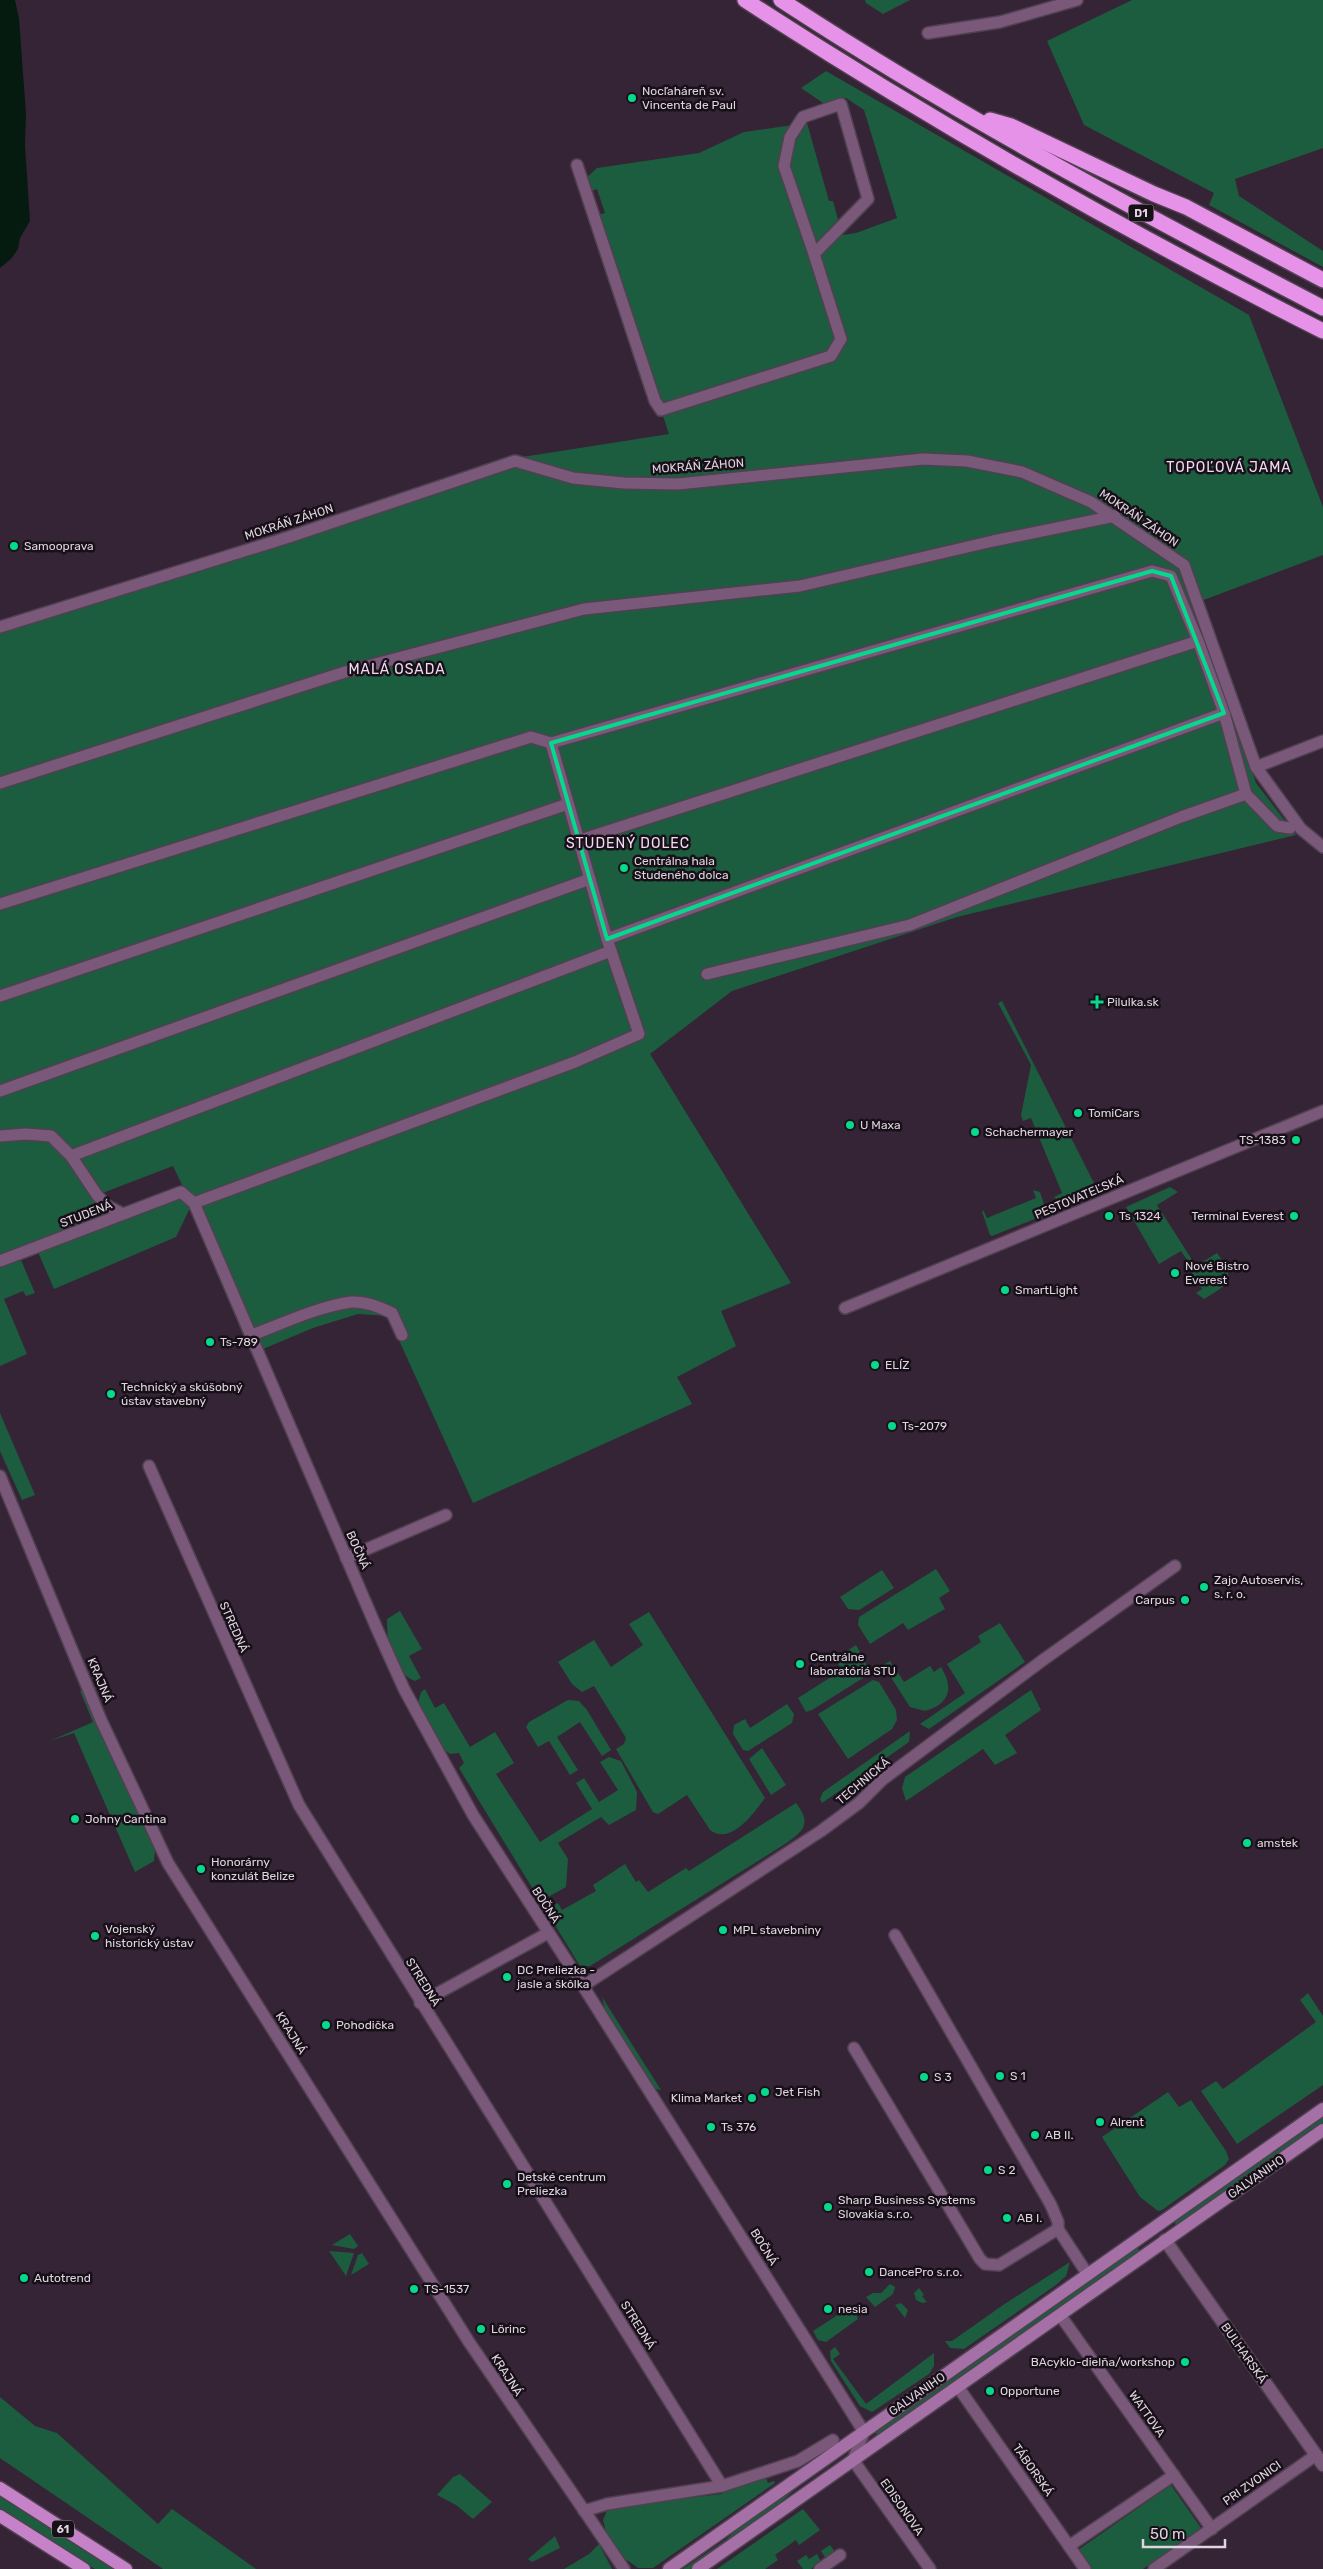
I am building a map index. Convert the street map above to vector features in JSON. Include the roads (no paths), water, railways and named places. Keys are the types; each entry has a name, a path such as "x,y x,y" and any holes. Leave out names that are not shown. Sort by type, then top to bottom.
{"highway":[{"name":"D1","path":"745,0 832,56 1082,203 1323,331"},
{"name":"D1","path":"781,0 962,111 1172,230 1323,308"},
{"path":"962,111 1012,126 1154,194 1186,207 1323,280"}],"main road":[{"name":"GALVANIHO","path":"669,2569 1323,2109"},
{"name":"GALVANIHO","path":"698,2569 1323,2130"},
{"path":"1165,2219 1165,2240"},
{"name":"61","path":"0,2488 126,2569"},
{"name":"61","path":"0,2516 84,2569"}],"street":[{"path":"928,34 1000,22 1077,0"},
{"path":"577,165 655,401 661,410 831,356 842,339 784,166 790,137 803,117 841,104 868,199 814,254"},
{"name":"MOKRÁŇ ZÁHON","path":"0,627 290,537 516,461 573,478 624,483 669,484 923,460 967,461 1022,472 1092,502 1184,566 1256,767 1301,829 1323,847"},
{"path":"0,783 345,672 584,609 800,586 993,541 1114,516"},
{"path":"0,904 531,737 551,743 1152,571 1171,576 1198,641 1224,713 1246,794 1276,826 1290,828"},
{"path":"580,840 1198,641"},
{"path":"607,939 1224,713"},
{"path":"1256,767 1323,741"},
{"path":"194,1203 575,1062 639,1034 607,939 551,743"},
{"path":"707,974 910,925 1181,817 1246,794"},
{"path":"0,996 568,804"},
{"path":"0,1091 590,879"},
{"path":"71,1156 611,951"},
{"name":"PESTOVATEĽSKÁ","path":"845,1308 1323,1111"},
{"path":"0,1136 26,1134 51,1136 71,1156 97,1195 106,1205 123,1214"},
{"name":"BOČNÁ","path":"181,1192 194,1203 404,1689 448,1771 492,1847 583,1986 864,2432"},
{"name":"STUDENÁ","path":"0,1261 181,1192"},
{"path":"252,1335 314,1312 352,1302 374,1305 392,1313 402,1336"},
{"name":"STREDNÁ","path":"149,1466 298,1805 722,2486"},
{"name":"KRAJNÁ","path":"0,1476 102,1720 168,1864 485,2366 624,2569"},
{"path":"346,1558 446,1515"},
{"name":"TECHNICKÁ","path":"583,1986 821,1831 859,1803 882,1780 1042,1660 1175,1566"},
{"path":"420,2003 548,1933"},
{"path":"895,1935 1033,2174 1058,2222 1058,2229 1088,2274"},
{"path":"854,2048 985,2264 999,2265 1058,2229"},
{"name":"BULHARSKÁ","path":"1165,2240 1319,2460"},
{"name":"WATTOVA","path":"1060,2315 1212,2528"},
{"name":"TÁBORSKÁ","path":"958,2387 1085,2569"},
{"path":"853,2460 864,2432"},
{"path":"584,2511 607,2504 722,2486 798,2461 833,2440"},
{"name":"EDISONOVA","path":"853,2460 930,2569"},
{"name":"PRI ZVONICI","path":"1158,2568 1212,2528 1319,2460"},
{"path":"1069,2546 1174,2475"},
{"path":"820,2569 840,2555"}],"place":[{"name":"Nocľaháreň sv. Vincenta de Paul","path":"632,98"},
{"name":"Samooprava","path":"14,546"},
{"name":"Centrálna hala Studeného dolca","path":"624,868"},
{"name":"Pilulka.sk","path":"1097,1002"},
{"name":"TomiCars","path":"1078,1113"},
{"name":"U Maxa","path":"850,1125"},
{"name":"Schachermayer","path":"975,1132"},
{"name":"TS-1383","path":"1296,1140"},
{"name":"Ts 1324","path":"1109,1216"},
{"name":"Terminal Everest","path":"1294,1216"},
{"name":"Nové Bistro Everest","path":"1175,1273"},
{"name":"SmartLight","path":"1005,1290"},
{"name":"Ts-789","path":"210,1342"},
{"name":"ELÍZ","path":"875,1365"},
{"name":"Technický a skúšobný ústav stavebný","path":"111,1394"},
{"name":"Ts-2079","path":"892,1426"},
{"name":"Zajo Autoservis, s. r. o.","path":"1204,1587"},
{"name":"Carpus","path":"1185,1600"},
{"name":"Centrálne laboratóriá STU","path":"800,1664"},
{"name":"Johny Cantina","path":"75,1819"},
{"name":"amstek","path":"1247,1843"},
{"name":"Honorárny konzulát Belize","path":"201,1869"},
{"name":"MPL stavebniny","path":"723,1930"},
{"name":"Vojenský historický ústav","path":"95,1936"},
{"name":"DC Preliezka - jasle a škôlka","path":"507,1977"},
{"name":"Pohodička","path":"326,2025"},
{"name":"S 1","path":"1000,2076"},
{"name":"S 3","path":"924,2077"},
{"name":"Jet Fish","path":"765,2092"},
{"name":"Klima Market","path":"752,2098"},
{"name":"Alrent","path":"1100,2122"},
{"name":"Ts 376","path":"711,2127"},
{"name":"AB II.","path":"1035,2135"},
{"name":"S 2","path":"988,2170"},
{"name":"Detské centrum Preliezka","path":"507,2184"},
{"name":"Sharp Business Systems Slovakia s.r.o.","path":"828,2207"},
{"name":"AB I.","path":"1007,2218"},
{"name":"DancePro s.r.o.","path":"869,2272"},
{"name":"Autotrend","path":"24,2278"},
{"name":"TS-1537","path":"414,2289"},
{"name":"nesia","path":"828,2309"},
{"name":"Lörinc","path":"481,2329"},
{"name":"BAcyklo-dielňa/workshop","path":"1185,2362"},
{"name":"Opportune","path":"990,2391"}],"district":[{"name":"TOPOĽOVÁ JAMA","path":"1229,467"},
{"name":"MALÁ OSADA","path":"397,669"},
{"name":"STUDENÝ DOLEC","path":"628,843"}]}
